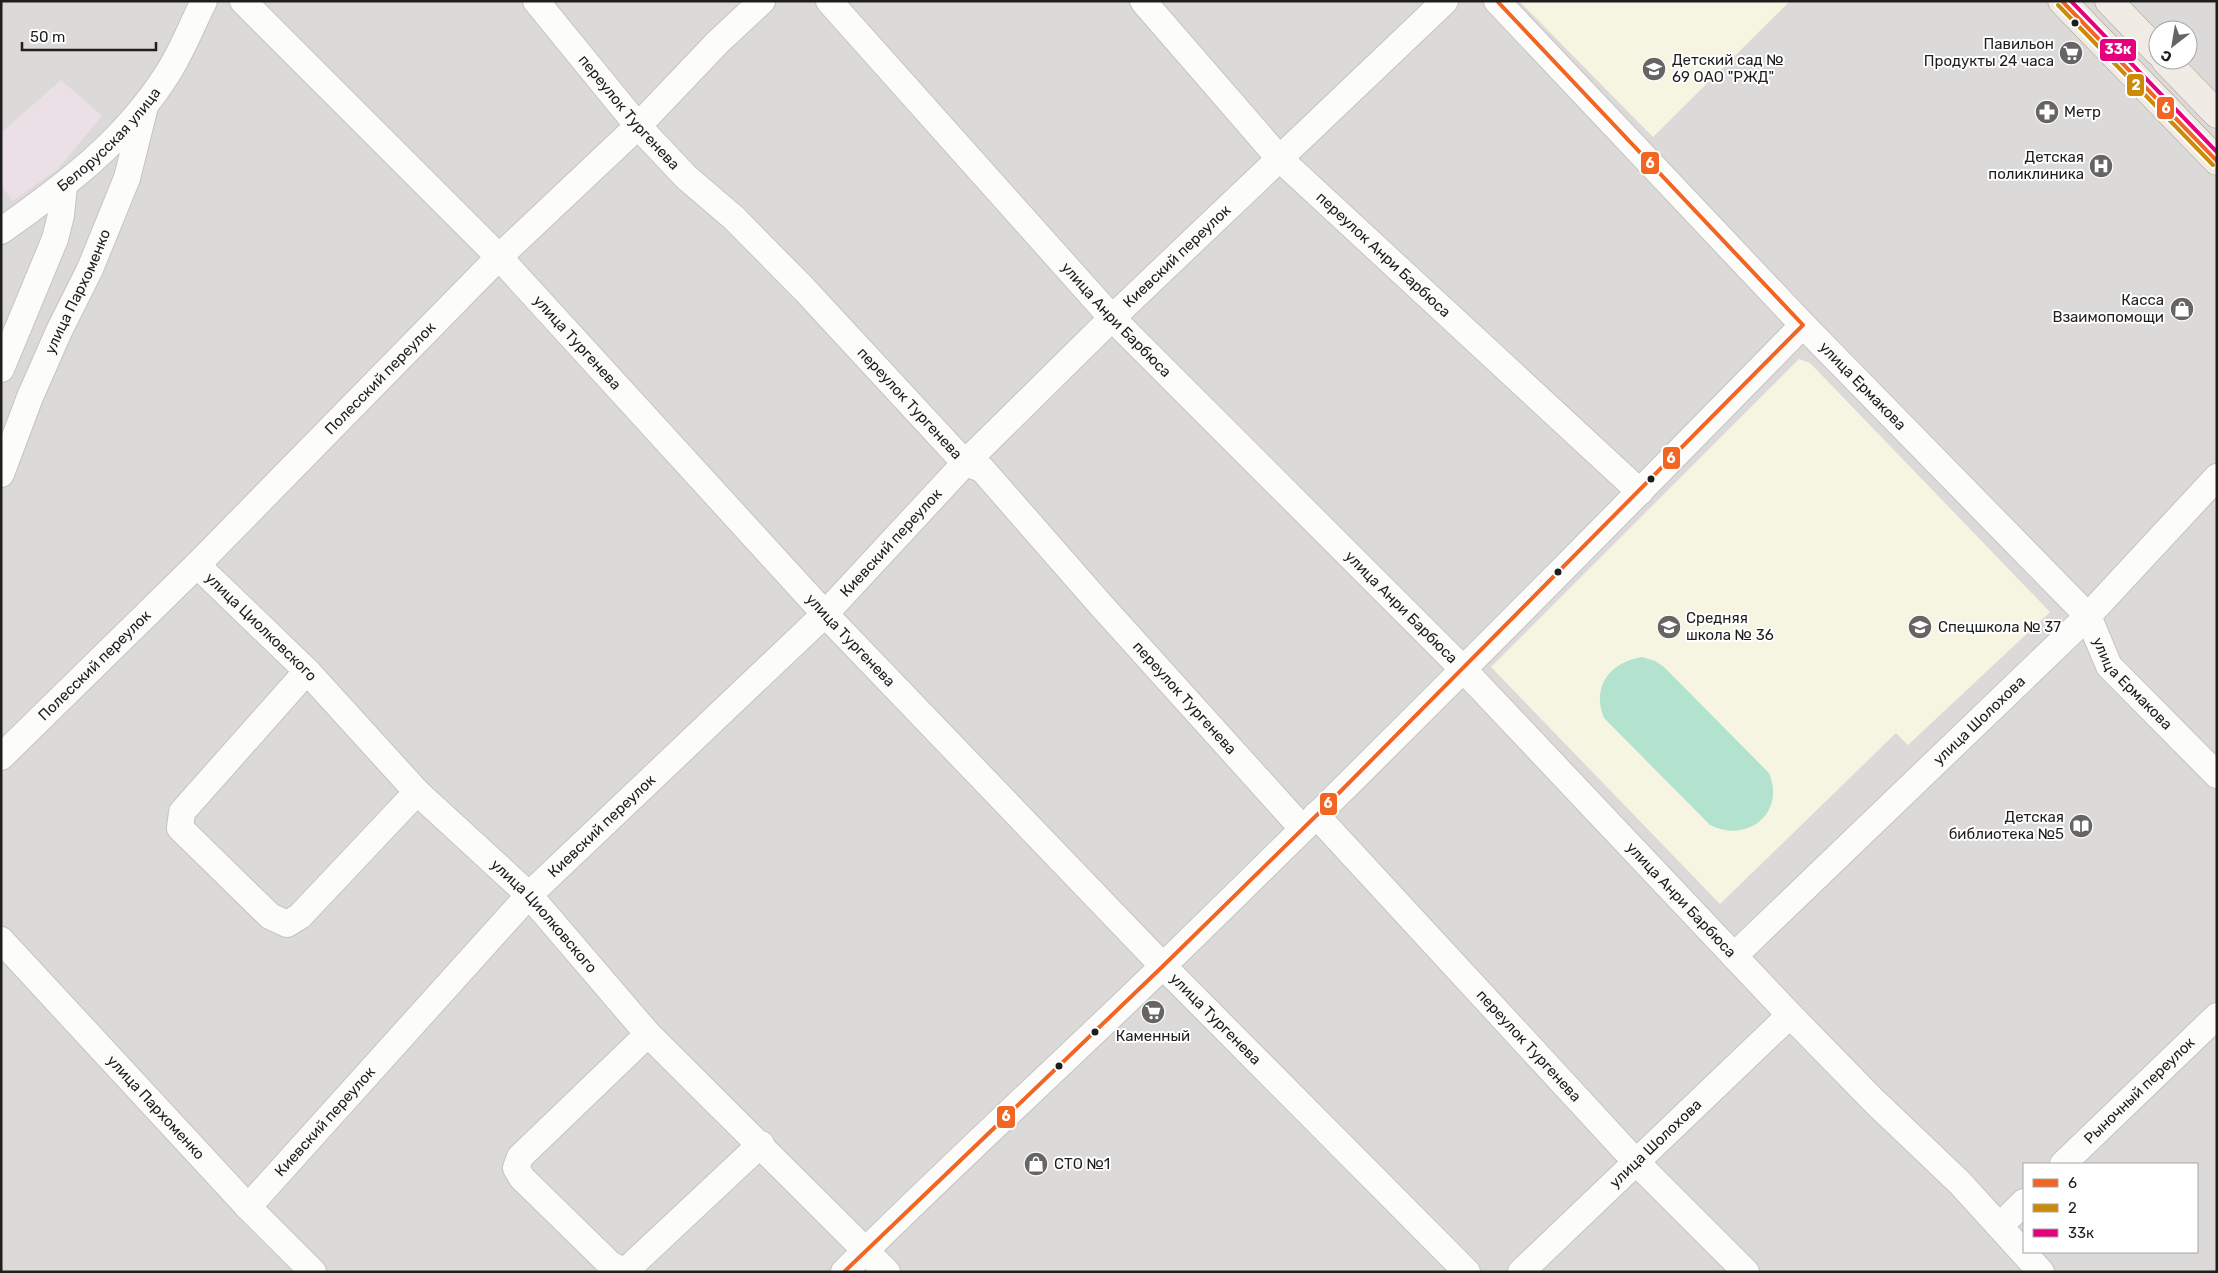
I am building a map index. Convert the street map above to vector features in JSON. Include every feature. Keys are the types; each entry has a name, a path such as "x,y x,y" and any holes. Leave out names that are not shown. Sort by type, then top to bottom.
{"main road":[{"path":"2062,1 2217,161"},
{"path":"2109,1 2148,42"},
{"path":"2175,70 2217,114"}],"street":[{"name":"Белорусская улица","path":"1,369 55,239 61,215 64,186 123,133 145,106 169,72 204,1"},
{"name":"улица Тургенева","path":"243,1 499,257 825,614 1163,966 1467,1272"},
{"name":"переулок Тургенева","path":"536,1 638,126 686,177 734,218 797,282 965,463 982,469 1093,596 1636,1162 1746,1272"},
{"name":"Полесский переулок","path":"1,757 197,565 499,257 638,126 718,42 762,1"},
{"name":"улица Анри Барбюса","path":"829,1 1112,318 1463,669 1790,1015 1874,1101 1960,1183 2023,1252"},
{"name":"переулок Анри Барбюса","path":"1142,1 1279,158 1640,492"},
{"name":"Киевский переулок","path":"248,1207 529,895 825,614 965,463 1112,318 1445,1"},
{"name":"улица Ермакова","path":"1498,1 1803,325 2088,616 2109,666 2217,775"},
{"name":"улица Пархоменко","path":"1,474 30,397 59,331 90,269 127,178 145,106"},
{"path":"1,232 64,186"},
{"path":"844,1272 1163,966 1640,492 1803,325"},
{"name":"улица Шолохова","path":"1734,956 2088,616 2217,477"},
{"name":"улица Циолковского","path":"197,565 307,670 418,792 529,895 648,1034 761,1144 887,1272"},
{"path":"307,670 182,812 180,828 270,916 287,924 300,916 418,792"},
{"name":"улица Пархоменко","path":"1,940 248,1207 312,1272"},
{"name":"улица Шолохова","path":"1522,1272 1790,1015"},
{"name":"Рыночный переулок","path":"2064,1163 2217,1016"},
{"path":"648,1034 520,1156 516,1168 528,1185 610,1264 620,1270 627,1268 761,1144"},
{"path":"2000,1226 2023,1203"},
{"name":"улица Анри Барбюса","path":"2024,1253 2041,1272"}],"shaded area":[{"path":"1,1 2217,1 2217,1272 1,1272"},
{"name":"Детский сад № 69 ОАО \"РЖД\"","path":"1519,1 1790,1 1653,137"},
{"path":"61,80 102,116 58,169 13,201 1,185 1,133"},
{"name":"Средняя школа № 36","path":"1799,359 1810,363 2050,612 1908,745 1896,733 1720,904 1491,667"}],"green space":[{"path":"1642,657 1655,661 1664,667 1769,773 1773,787 1772,801 1768,812 1760,821 1737,831 1724,830 1710,825 1604,718 1600,696 1606,678 1612,670 1621,664"}],"transit line":[{"name":"6","path":"1497,1 1803,325"},
{"name":"6","path":"2062,1 2217,161"},
{"name":"33к","path":"2071,1 2217,152"},
{"name":"2","path":"2058,5 2213,165"},
{"name":"6","path":"844,1272 1162,967 1324,808 1803,325"}],"place":[{"name":"Павильон Продукты 24 часа","path":"2071,53"},
{"name":"Детский сад № 69 ОАО \"РЖД\"","path":"1654,69"},
{"name":"Метр","path":"2047,112"},
{"name":"Детская поликлиника","path":"2101,166"},
{"name":"Касса Взаимопомощи","path":"2182,309"},
{"name":"Средняя школа № 36","path":"1669,627"},
{"name":"Спецшкола № 37","path":"1920,627"},
{"name":"Детская библиотека №5","path":"2081,826"},
{"name":"Каменный","path":"1153,1012"},
{"name":"СТО №1","path":"1036,1164"}]}
